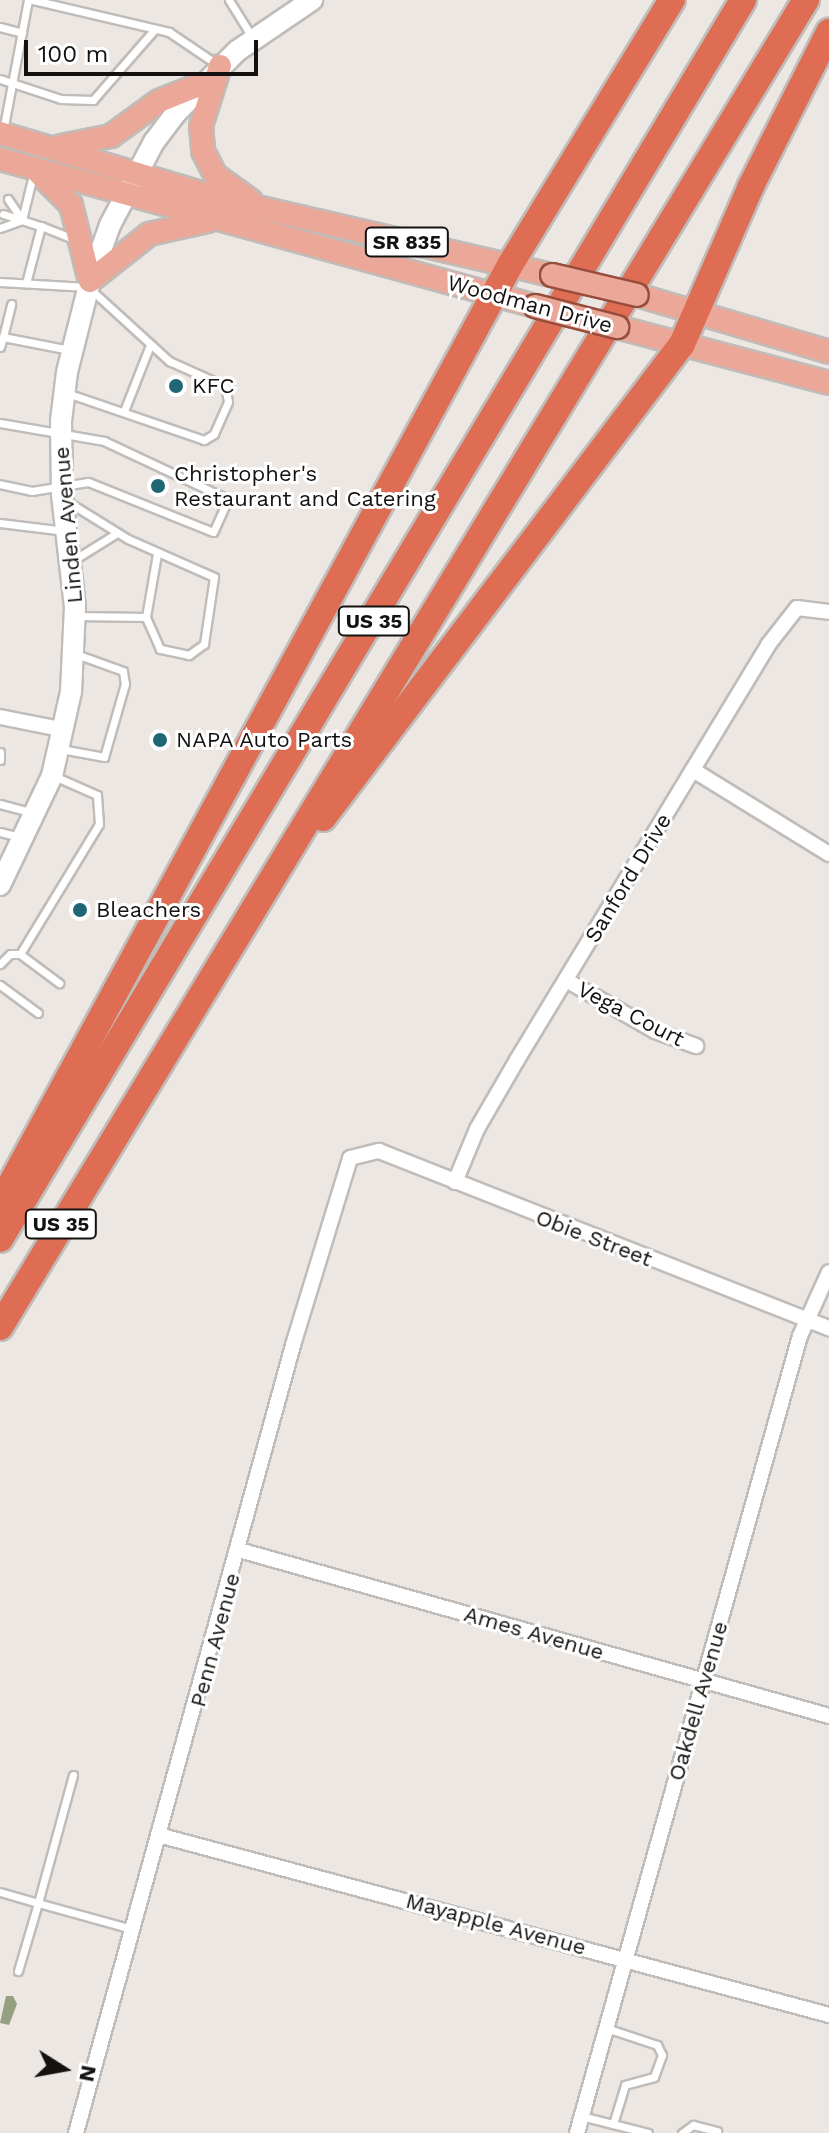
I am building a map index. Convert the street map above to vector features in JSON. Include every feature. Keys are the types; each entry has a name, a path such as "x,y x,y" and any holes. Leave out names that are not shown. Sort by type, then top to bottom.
{"highway":[{"path":"0,1204 510,265 672,0"},
{"name":"US 35","path":"0,1239 743,0"},
{"name":"US 35","path":"0,1327 806,0"},
{"path":"187,1015 358,769 682,344 751,186 829,32"}],"main road":[{"name":"Linden Avenue","path":"0,885 37,815 62,739 74,653 75,616 72,561 62,492 61,433 72,350 89,284 110,225 154,142 199,85 220,66 253,39 312,0"},
{"path":"220,66 201,126 203,151 215,175 262,209"},
{"path":"52,146 79,146 111,136 159,101 199,85"},
{"name":"Woodman Drive","path":"1,133 262,209 637,295 829,352"},
{"name":"Woodman Drive","path":"0,159 216,220 829,383"},
{"path":"34,169 71,205 89,284 149,234 216,220"}],"street":[{"name":"Sanford Drive","path":"455,1182 477,1129 787,619 797,608 829,612"},
{"path":"0,717 62,739"},
{"path":"693,770 829,854"},
{"name":"Vega Court","path":"566,980 655,1031 696,1046"},
{"name":"Obie Street","path":"359,1152 379,1151 829,1328"},
{"name":"Penn Avenue","path":"76,2133 162,1836 345,1166 359,1152"},
{"name":"Oakdell Avenue","path":"577,2133 807,1319 829,1272"},
{"name":"Ames Avenue","path":"239,1550 829,1716"},
{"name":"Mayapple Avenue","path":"162,1836 829,2015"}],"lane":[{"path":"1,133 30,0 185,38 220,66"},
{"path":"229,0 253,39"},
{"path":"0,27 22,33"},
{"path":"0,79 61,99 93,100 155,29"},
{"path":"22,220 34,169"},
{"path":"8,199 22,220"},
{"path":"3,214 80,242"},
{"path":"0,228 22,220"},
{"path":"26,283 41,226"},
{"path":"0,282 89,284 169,361 225,386 228,402 219,425 204,440 64,393"},
{"path":"0,347 11,304"},
{"path":"3,337 72,350"},
{"path":"124,411 150,345"},
{"path":"0,423 104,441 228,499 213,532 110,488 32,491 0,484"},
{"path":"62,492 117,533 157,554 198,566 214,577 204,644 189,655 160,649 146,617 157,554"},
{"path":"0,523 68,531"},
{"path":"72,561 117,533"},
{"path":"75,616 146,617"},
{"path":"62,739 104,757 110,750 125,684 123,671 74,653"},
{"path":"0,752 0,760"},
{"path":"20,954 99,824 101,808 97,795 52,776"},
{"path":"0,804 37,815"},
{"path":"0,832 26,838"},
{"path":"0,964 10,954 20,954 59,983"},
{"path":"0,985 38,1013"},
{"path":"18,1971 73,1775"},
{"path":"0,1892 134,1930"},
{"path":"605,2028 657,2045 662,2055 654,2077 625,2085 616,2128"},
{"path":"581,2116 616,2128 648,2133"},
{"path":"682,2133 693,2125 717,2131"}],"shaded area":[{"path":"6,1996 13,1996 17,2004 9,2025 0,2023"}],"place":[{"name":"KFC","path":"176,386"},
{"name":"Christopher's Restaurant and Catering","path":"158,486"},
{"name":"NAPA Auto Parts","path":"160,740"},
{"name":"Bleachers","path":"80,910"}]}
